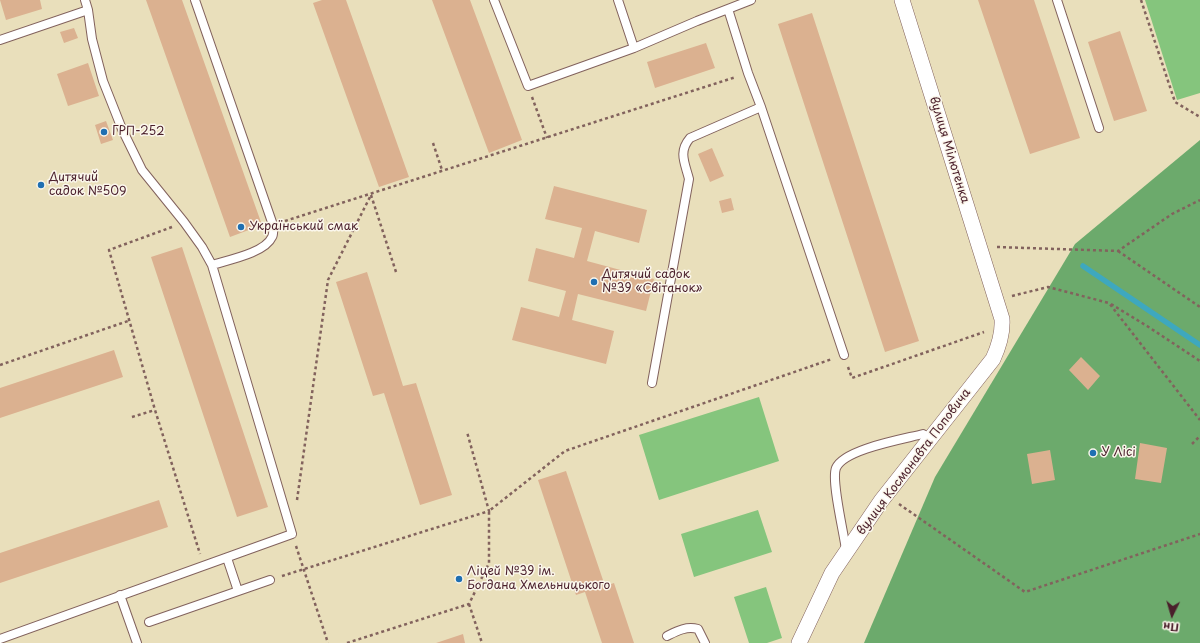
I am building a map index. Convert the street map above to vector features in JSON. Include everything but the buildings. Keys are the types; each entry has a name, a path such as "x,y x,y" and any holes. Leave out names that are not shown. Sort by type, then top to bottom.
{"street":[{"name":"вулиця Мілютенка","path":"902,0 996,300"},
{"name":"вулиця Космонавта Поповича","path":"799,643 832,574 847,552 886,495 993,359 999,347 1003,326 996,300"}],"lane":[{"path":"0,639 292,534 212,265 202,247 184,222 142,170 122,129 103,81 92,39 85,0"},
{"path":"195,0 273,225 273,236 268,244 260,250 212,265"},
{"path":"494,0 528,86 634,48 751,0"},
{"path":"618,0 634,48"},
{"path":"1057,0 1099,128"},
{"path":"0,40 88,10"},
{"path":"728,10 748,74 844,355"},
{"path":"652,383 688,179 684,147 690,138 760,107"},
{"path":"847,552 835,483 836,468 844,457 857,451 923,434 930,439"},
{"path":"227,558 238,591"},
{"path":"149,622 270,580"},
{"path":"120,595 137,643"},
{"path":"667,636 684,628 691,627 698,629 705,643"}],"path":[{"path":"1141,0 1175,102 1200,117"},
{"path":"273,225 371,195 442,170 748,74"},
{"path":"528,86 547,138"},
{"path":"433,143 442,170"},
{"path":"371,195 396,272"},
{"path":"296,503 328,280 371,195"},
{"path":"1118,251 1172,214 1200,200"},
{"path":"184,222 109,250 128,321 203,566"},
{"path":"979,247 1118,251 1200,307"},
{"path":"996,300 1048,287 1109,303 1200,361"},
{"path":"1109,303 1200,420"},
{"path":"0,365 128,321"},
{"path":"270,580 489,511 565,451 844,355 852,378 1003,326"},
{"path":"132,418 155,410"},
{"path":"467,432 489,511 489,563 469,604 482,643"},
{"path":"1192,444 1200,436"},
{"path":"886,495 1025,592 1200,534"},
{"path":"292,534 328,643"},
{"path":"346,643 469,604"}],"green space":[{"path":"1145,0 1200,0 1200,93 1177,100"},
{"path":"1200,140 1200,643 864,643 935,477 1075,244"},
{"path":"759,397 779,461 659,500 639,435"},
{"path":"758,510 772,552 694,577 681,534"},
{"path":"766,587 782,638 767,643 749,643 734,597"}],"waterway":[{"path":"1083,266 1200,345"}],"place":[{"name":"ГРП-252","path":"104,132"},
{"name":"Дитячий садок №509","path":"41,185"},
{"name":"Український смак","path":"241,227"},
{"name":"Дитячий садок №39 «Світанок»","path":"594,282"},
{"name":"У Лісі","path":"1093,453"},
{"name":"Ліцей №39 ім. Богдана Хмельницького","path":"459,579"}]}
